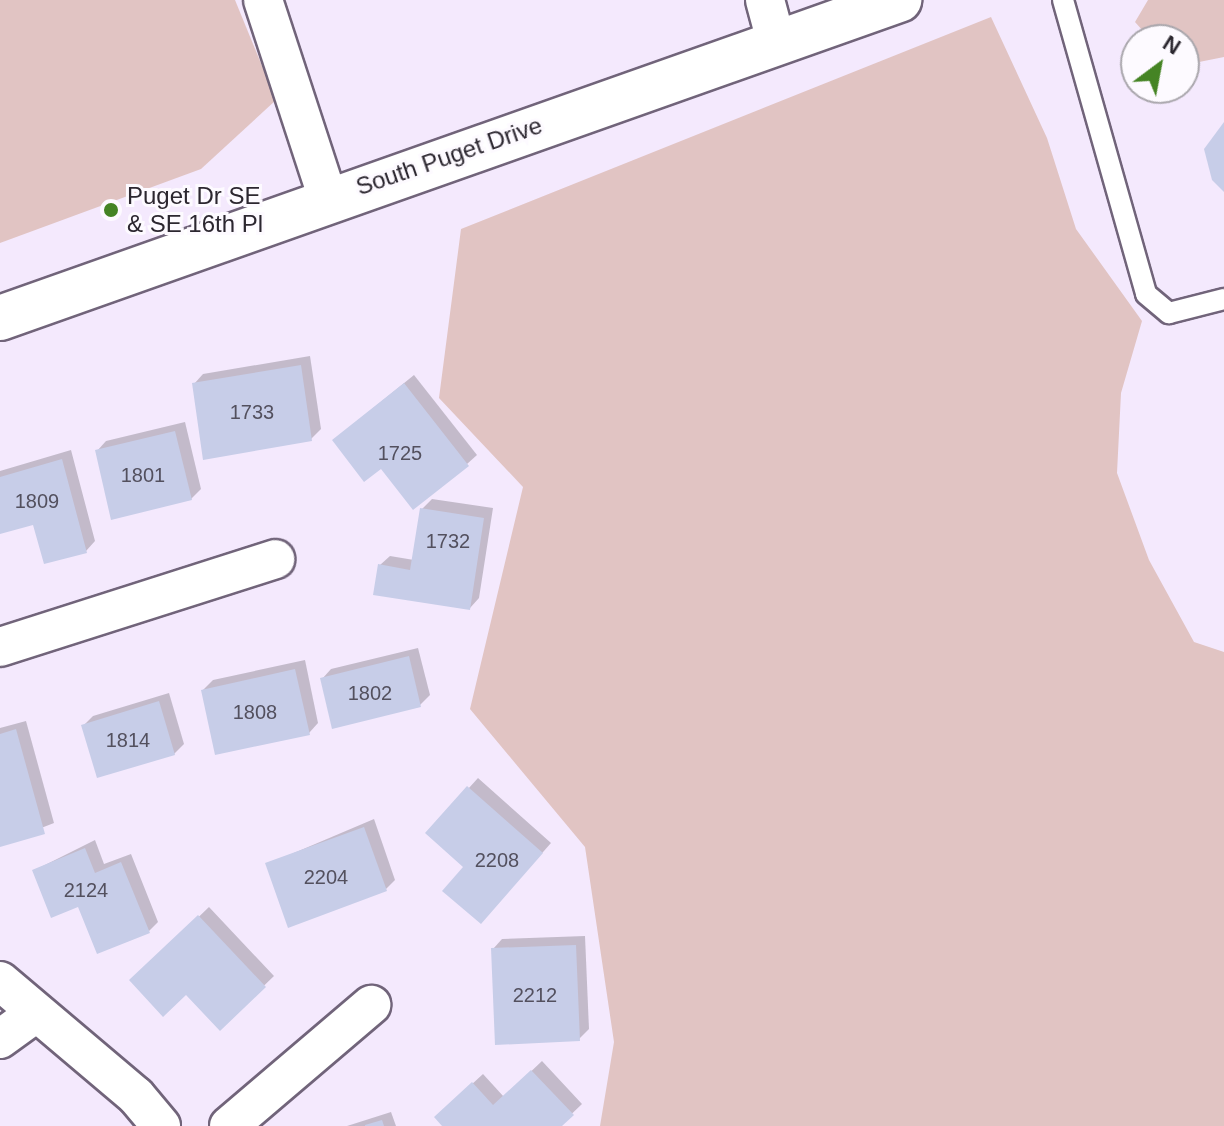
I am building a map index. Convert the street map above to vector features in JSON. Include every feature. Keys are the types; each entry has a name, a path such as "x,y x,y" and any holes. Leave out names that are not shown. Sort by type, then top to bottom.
{"street":[{"path":"263,0 328,199"},
{"name":"South Puget Drive","path":"0,318 328,199 770,20 899,0"},
{"path":"0,647 275,559"},
{"path":"0,981 33,1015 136,1096 161,1126"},
{"path":"229,1126 371,1005"},
{"path":"0,1039 33,1015"}],"lane":[{"path":"1063,0 1146,294 1169,313 1224,299"}],"shaded area":[{"path":"0,0 235,0 276,100 201,169 0,243"},
{"path":"1148,0 1224,0 1224,57 1200,62 1200,24 1135,22"},
{"path":"991,17 1047,138 1076,229 1142,321 1121,393 1117,473 1149,560 1194,642 1224,652 1224,1126 600,1126 614,1042 585,847 470,709 523,487 439,398 461,229"}],"building":[{"path":"1224,122 1224,192 1212,180 1204,149"},
{"path":"301,365 312,441 203,460 192,383"},
{"path":"404,383 469,466 413,510 381,469 364,482 332,440"},
{"path":"175,431 192,500 111,520 95,450"},
{"path":"62,459 87,553 44,564 33,525 0,534 0,477"},
{"path":"420,508 484,518 470,610 373,595 378,564 410,570"},
{"path":"409,656 421,707 332,729 320,678"},
{"path":"295,669 310,735 215,755 201,690"},
{"path":"159,701 175,755 97,778 81,725"},
{"path":"16,729 45,834 0,847 0,734"},
{"path":"467,786 543,853 481,924 442,891 463,867 425,833"},
{"path":"364,827 387,891 288,928 265,863"},
{"path":"85,848 95,873 121,862 150,933 97,954 78,907 51,918 32,870"},
{"path":"198,915 266,987 220,1031 186,995 163,1017 129,980"},
{"path":"576,945 580,1041 495,1045 491,948"},
{"path":"531,1070 574,1115 562,1126 442,1126 434,1117 472,1082 493,1105"},
{"path":"382,1120 384,1126 365,1126 365,1125"}],"place":[{"name":"Puget Dr SE & SE 16th Pl","path":"111,210"}]}
